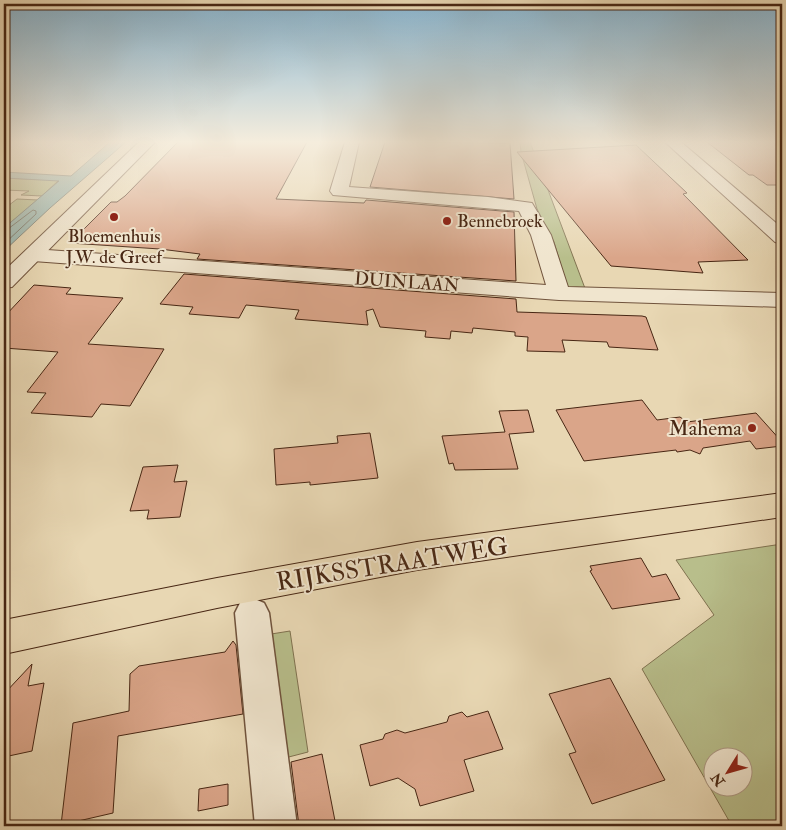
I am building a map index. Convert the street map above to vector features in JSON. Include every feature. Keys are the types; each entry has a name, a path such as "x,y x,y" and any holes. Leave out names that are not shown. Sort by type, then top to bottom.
{"main road":[{"name":"RIJKSSTRAATWEG","path":"4,637 417,556 782,505"}],"street":[{"path":"4,282 107,181"},
{"path":"342,181 339,191 488,202 526,207 541,235 560,294"},
{"path":"718,181 782,238"},
{"path":"752,210 772,210"},
{"name":"DUINLAAN","path":"33,255 560,294 782,300"},
{"path":"252,613 276,826"}],"green space":[{"path":"4,181 58,181 42,196 21,195 29,191 4,190"},
{"path":"529,181 545,181 586,291 568,290 554,242 537,209"},
{"path":"17,199 38,200 4,228 4,209"},
{"path":"782,544 782,826 732,826 716,798 754,798 754,748 704,748 704,777 642,669 714,615 676,560"},
{"path":"290,631 308,752 281,759 265,635"}],"water":[{"path":"54,181 81,181 4,251 4,228 59,181"}],"building":[{"path":"140,181 286,181 276,199 364,203 366,200 514,212 516,281 197,259 200,254 160,249 70,243 111,202 117,202"},
{"path":"372,181 513,181 514,199 370,187"},
{"path":"541,181 674,181 687,193 683,194 748,260 698,262 703,273 611,266"},
{"path":"761,181 782,181 782,185 767,185"},
{"path":"184,274 516,299 517,312 642,316 646,317 658,350 609,347 607,342 562,340 565,352 527,351 528,337 515,336 515,332 473,328 472,333 451,331 450,339 425,337 426,331 380,327 373,309 366,311 368,325 295,319 299,310 246,305 239,318 189,314 193,307 160,304"},
{"path":"34,285 71,288 66,294 123,298 88,344 164,349 130,406 101,404 92,417 31,413 46,393 27,392 58,352 4,348 4,317"},
{"path":"642,400 657,420 680,417 687,422 756,413 782,442 782,446 756,449 750,441 703,448 700,454 690,450 677,452 676,450 584,461 556,410"},
{"path":"528,410 534,432 509,434 518,469 455,470 453,463 449,464 442,436 505,432 499,411"},
{"path":"370,433 378,478 310,485 310,482 276,485 274,449 338,443 337,436"},
{"path":"178,465 174,482 187,481 180,517 147,519 149,510 130,511 143,467"},
{"path":"641,558 652,577 666,574 680,599 612,609 590,571 592,570 590,566"},
{"path":"233,641 236,645 243,714 118,736 113,813 61,825 73,723 129,711 130,674 139,666 225,652"},
{"path":"32,664 28,686 44,683 32,751 4,757 4,694"},
{"path":"610,678 665,780 592,804 569,754 576,752 549,694"},
{"path":"488,711 503,749 464,760 474,791 420,806 415,789 398,778 370,786 360,745 383,739 385,734 397,730 405,733 447,722 449,716 462,712 467,717"},
{"path":"322,754 336,826 299,826 291,762"},
{"path":"228,784 228,805 198,811 199,789"}],"place":[{"name":"Bloemenhuis J.W. de Greef","path":"114,217"},
{"name":"Bennebroek","path":"447,221"},
{"name":"Mahema","path":"752,428"}]}
